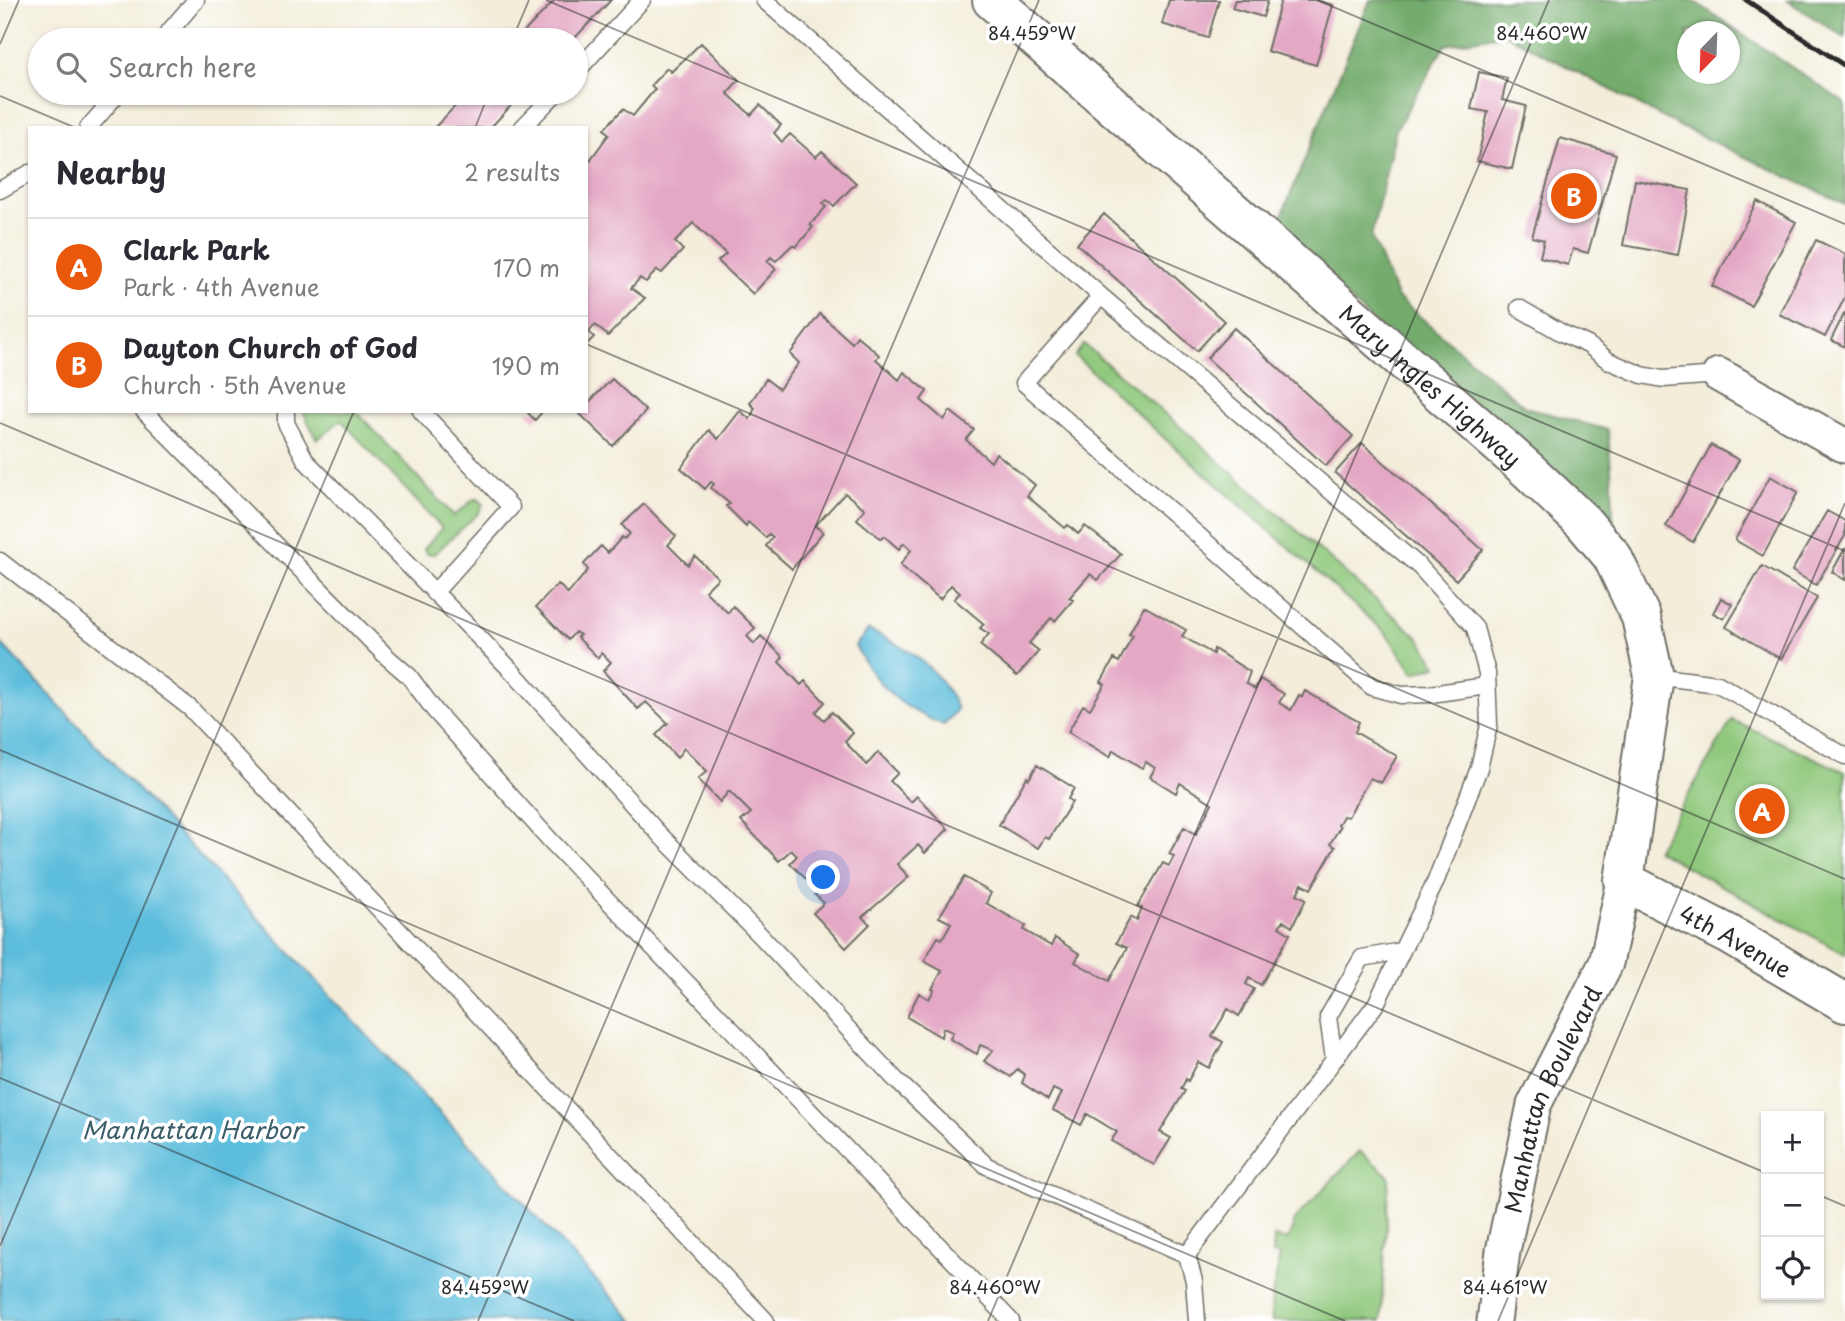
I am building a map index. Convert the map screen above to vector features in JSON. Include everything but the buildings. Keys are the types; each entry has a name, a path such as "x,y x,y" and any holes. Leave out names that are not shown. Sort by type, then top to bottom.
{"street":[{"name":"Mary Ingles Highway","path":"992,0 1528,470 1583,522 1612,556 1641,617 1654,676 1624,881"},
{"path":"1719,375 1845,446"},
{"name":"4th Avenue","path":"1624,881 1728,934 1845,1003"},
{"name":"Manhattan Boulevard","path":"1494,1321 1503,1251 1534,1105 1606,963 1624,881"}],"lane":[{"path":"172,28 196,0"},
{"path":"588,59 642,0"},
{"path":"764,0 1101,296 1420,567 1475,628 1487,673 1489,725 1479,768 1435,883 1376,1004 1187,1255"},
{"path":"90,126 108,105"},
{"path":"524,126 544,105"},
{"path":"0,190 28,174"},
{"path":"1101,296 1024,383 1373,687 1401,695 1487,686"},
{"path":"1519,307 1588,345 1609,361 1642,376 1664,380 1719,375"},
{"path":"146,413 377,647 409,676 435,711 550,840 1012,1321"},
{"path":"286,413 286,423 306,461 512,671 661,836 760,935 896,1080 987,1166 1187,1255"},
{"path":"423,413 511,507 434,593"},
{"path":"0,561 190,708 766,1321"},
{"path":"1654,676 1718,684 1845,756"},
{"path":"1334,1059 1328,1017 1362,958 1402,951"},
{"path":"1187,1255 1194,1281 1198,1321"}],"green space":[{"path":"1370,0 1692,0 1723,21 1677,21 1677,84 1740,84 1740,32 1845,103 1845,204 1677,125 1506,34 1445,45 1396,129 1371,237 1397,297 1525,407 1608,430 1614,542 1275,232"},
{"path":"1787,0 1845,0 1845,38 1794,5"},
{"path":"1084,344 1420,639 1437,666 1414,673 1385,632 1075,356"},
{"path":"304,413 358,413 454,516 474,499 483,504 479,513 434,554 427,554 424,549 442,528 341,420 317,440"},
{"path":"1732,720 1845,772 1845,954 1656,850"},
{"path":"1360,1151 1389,1176 1381,1321 1272,1321 1272,1296 1280,1255 1273,1254 1274,1237 1288,1240 1296,1218"}],"water":[{"path":"868,630 921,660 942,682 957,709 944,725 903,704 872,674 855,646"},
{"name":"Manhattan Harbor","path":"0,642 634,1321 0,1321"}],"railway":[{"path":"1746,0 1845,66"}],"place":[{"name":"Dayton Church of God","path":"1574,196"},
{"name":"Clark Park","path":"1762,811"}]}
